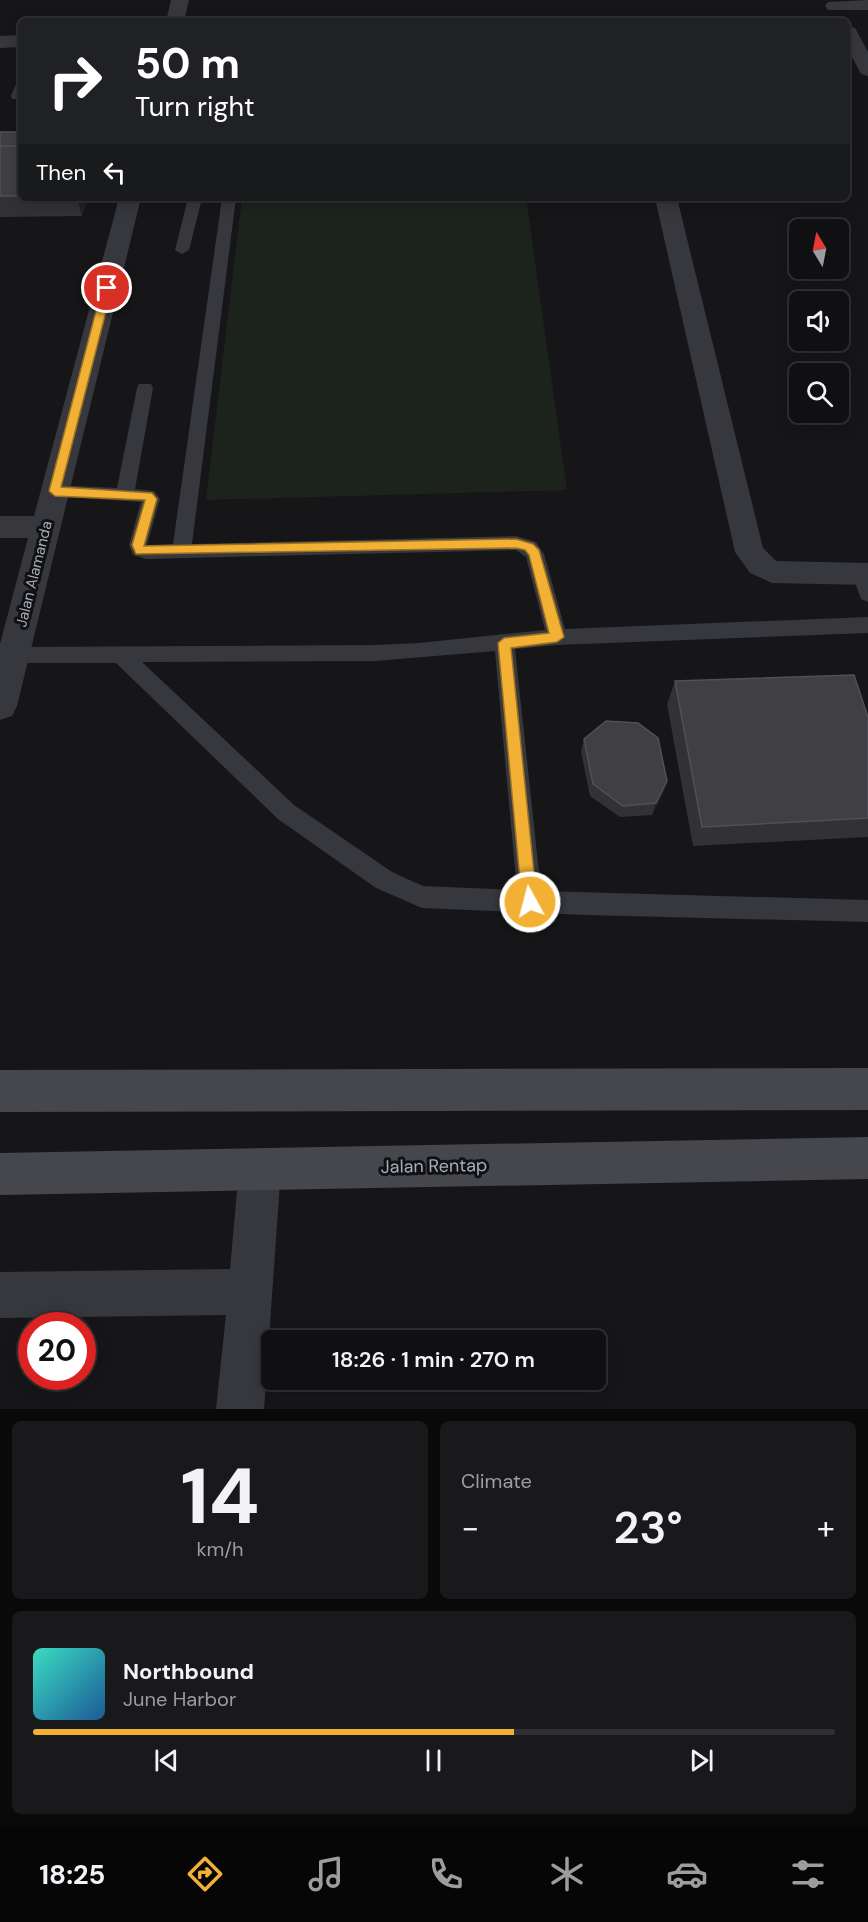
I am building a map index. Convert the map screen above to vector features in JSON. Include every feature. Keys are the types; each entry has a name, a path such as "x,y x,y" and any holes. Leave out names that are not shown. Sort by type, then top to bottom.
{"main road":[{"path":"0,1091 868,1089"},
{"name":"Jalan Rentap","path":"0,1174 868,1158"}],"street":[{"path":"176,18 180,0"},
{"path":"835,9 868,5"},
{"path":"850,37 859,62"},
{"path":"0,42 18,41"},
{"name":"Jalan Alamanda","path":"0,706 129,201"},
{"path":"667,201 748,548 762,568 772,572 866,581"},
{"path":"0,527 46,527"},
{"path":"240,1409 260,1169"},
{"path":"0,1295 251,1292"}],"lane":[{"path":"182,250 194,201"},
{"path":"182,550 229,201"},
{"path":"125,494 145,388"},
{"path":"55,491 144,494 151,499 138,545 140,550 516,543 529,547 535,554 557,637"},
{"path":"13,655 386,652 557,637 868,625"},
{"path":"504,643 530,902"},
{"path":"120,654 286,812 384,880 422,897 868,911"}],"shaded area":[{"path":"242,201 526,201 567,490 206,500"}],"building":[{"path":"0,132 18,132 17,146 0,146"},
{"path":"0,146 18,146 18,196 0,196"},
{"path":"854,675 868,717 868,818 702,827 675,681"},
{"path":"606,721 638,723 658,738 667,781 656,803 623,806 593,784 584,739"}],"route":[{"path":"107,288 55,491 148,496 151,499 138,545 140,550 146,552 516,543 529,547 535,554 557,637 504,643 530,902"}]}
